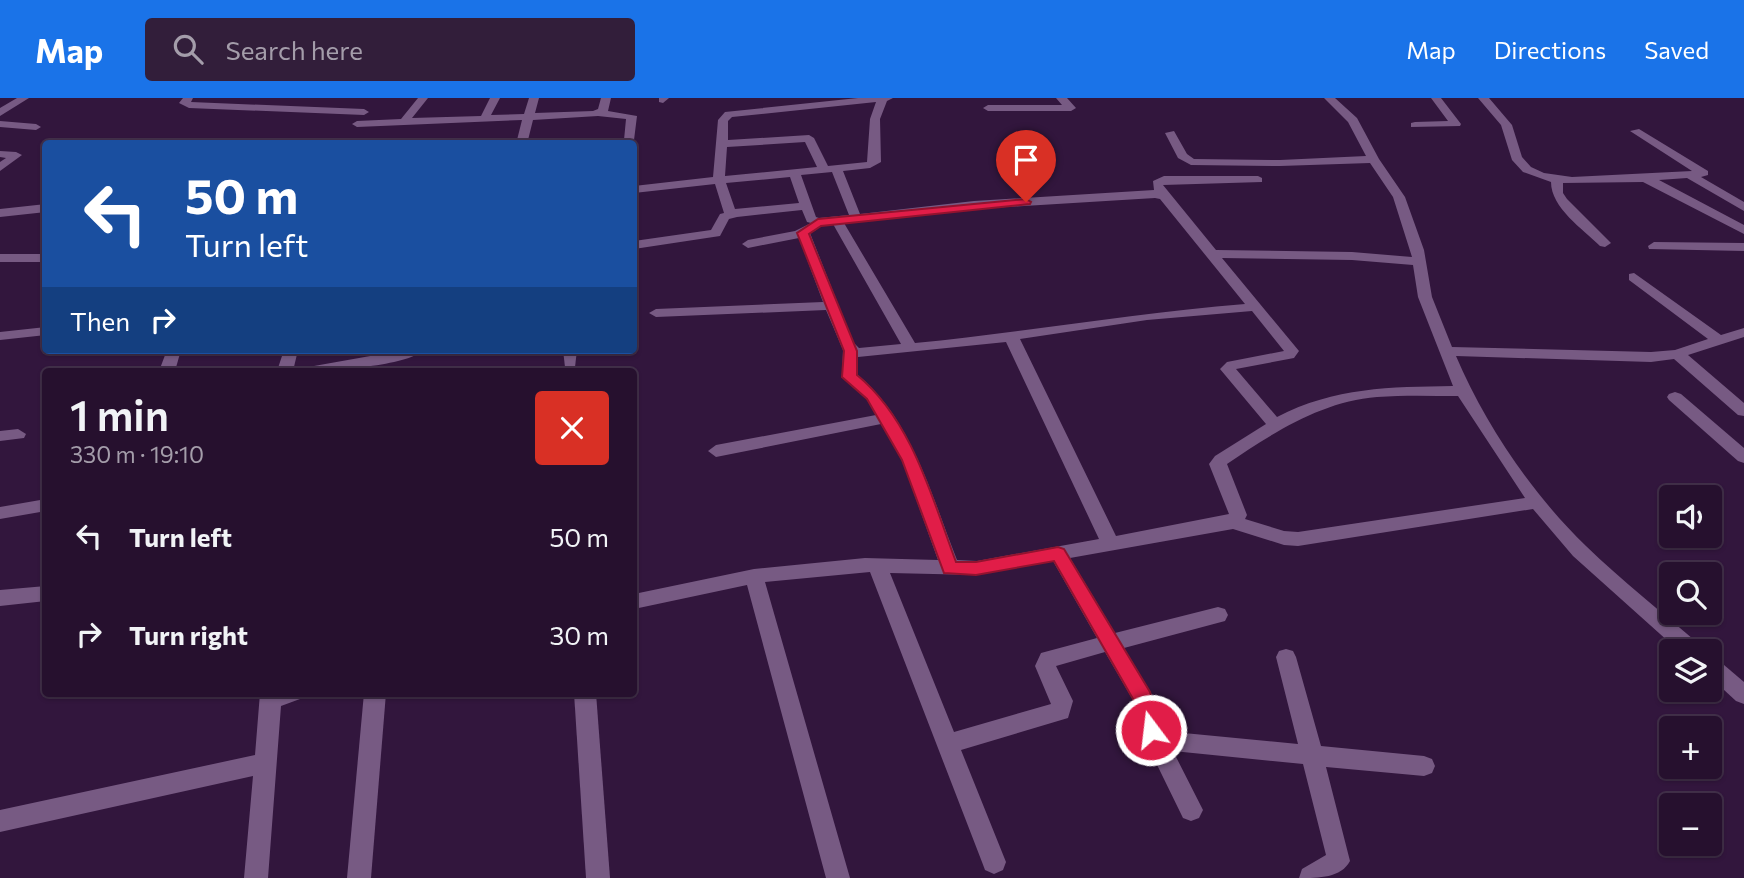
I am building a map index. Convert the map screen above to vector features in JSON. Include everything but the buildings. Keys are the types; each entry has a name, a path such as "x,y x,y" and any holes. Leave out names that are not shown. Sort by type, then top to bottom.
{"street":[{"path":"0,113 24,98"},
{"path":"188,98 184,103 189,105 364,112"},
{"path":"343,140 372,98"},
{"path":"404,122 423,98"},
{"path":"484,120 495,98"},
{"path":"522,140 534,98"},
{"path":"598,113 603,111 606,98"},
{"path":"988,108 1071,108 1061,98"},
{"path":"1329,98 1353,120 1373,159 1399,197 1419,262 1425,297 1463,391 1537,502 1580,551 1679,639"},
{"path":"1415,125 1456,124 1436,98"},
{"path":"1483,98 1511,131 1516,158 1536,174 1557,179 1644,178 1704,173 1635,131"},
{"path":"730,214 719,178 723,120 729,114 794,103 887,99"},
{"path":"637,189 874,162 875,119 887,99"},
{"path":"356,124 598,113 632,116 629,140"},
{"path":"0,124 36,127"},
{"path":"1170,133 1182,156 1191,162 1280,163 1373,159"},
{"path":"723,144 809,138 830,169 856,218"},
{"path":"0,155 16,156 0,168"},
{"path":"794,172 811,219 818,222 974,205 1161,195"},
{"path":"1690,175 1744,207"},
{"path":"1644,178 1744,230"},
{"path":"1557,179 1557,193 1562,201 1605,243"},
{"path":"1258,180 1164,180 1157,184 1161,195 1170,201 1292,353 1232,365 1228,369 1275,425"},
{"path":"637,245 715,233 730,214 807,206"},
{"path":"0,213 42,208"},
{"path":"837,220 911,349"},
{"path":"748,244 803,233 818,222"},
{"path":"803,233 850,351 849,377 872,395 917,474 950,568"},
{"path":"1654,246 1744,247"},
{"path":"1212,254 1352,256 1419,262"},
{"path":"0,258 42,258"},
{"path":"1634,277 1720,341"},
{"path":"656,313 831,306"},
{"path":"850,351 864,354 911,349 1147,316 1255,307"},
{"path":"0,336 42,331"},
{"path":"1446,351 1616,358 1677,354 1744,332"},
{"path":"1011,336 1111,544"},
{"path":"330,368 407,354"},
{"path":"1677,354 1744,411"},
{"path":"1233,522 1238,515 1218,464 1223,457 1275,425 1327,403 1361,394 1463,391"},
{"path":"1675,397 1744,457"},
{"path":"716,451 886,418"},
{"path":"0,436 18,434"},
{"path":"637,600 754,576 877,565 976,568 1233,522 1284,538 1298,539 1537,502"},
{"path":"0,513 42,506"},
{"path":"1058,554 1143,698 1157,740 1191,810"},
{"path":"877,565 994,862"},
{"path":"754,576 838,878"},
{"path":"0,598 42,593"},
{"path":"947,744 1060,711 1062,701 1045,662 1218,615"},
{"path":"1286,657 1338,853 1338,861 1333,866 1311,878"},
{"path":"1722,675 1741,690"},
{"path":"256,878 270,697"},
{"path":"359,878 375,697"},
{"path":"585,697 598,878"},
{"path":"1157,740 1424,766"},
{"path":"0,821 265,763"}],"route":[{"path":"1026,202 818,222 803,233 850,351 849,377 873,396 910,460 950,568 976,568 1058,554 1143,698 1151,730"}]}
